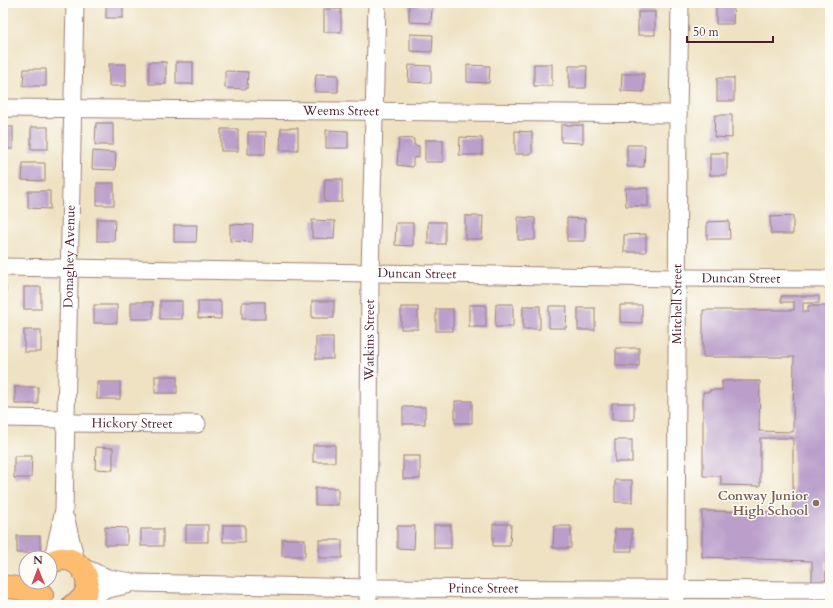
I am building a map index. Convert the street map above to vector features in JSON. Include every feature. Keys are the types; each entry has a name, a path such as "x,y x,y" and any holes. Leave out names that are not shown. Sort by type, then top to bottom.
{"main road":[{"path":"58,560 68,559 79,565 87,575 87,591 77,603"},
{"path":"3,579 18,576"},
{"path":"3,586 30,590 46,598"}],"street":[{"name":"Donaghey Avenue","path":"55,550 59,539 64,510 74,108 75,3"},
{"name":"Watkins Street","path":"368,605 370,273 377,3"},
{"name":"Mitchell Street","path":"676,597 678,114 680,3"},
{"name":"Weems Street","path":"3,108 375,113 678,114"},
{"name":"Duncan Street","path":"3,267 678,278 830,279"},
{"name":"Hickory Street","path":"3,418 197,424"},
{"name":"Donaghey Avenue","path":"64,510 71,544 79,565"},
{"name":"Prince Street","path":"79,565 108,578 137,583 676,597 830,590"},
{"name":"Prince Street","path":"77,603 108,589 137,583"}],"building":[{"path":"106,3 123,3 123,18 106,18"},
{"path":"716,3 734,3 733,24 716,24"},
{"path":"409,5 432,6 431,23 409,22"},
{"path":"324,9 341,9 341,32 324,32"},
{"path":"638,12 655,12 655,35 638,35"},
{"path":"410,34 433,35 432,52 410,51"},
{"path":"149,62 166,62 166,84 149,84"},
{"path":"176,62 193,62 193,84 176,84"},
{"path":"109,64 126,64 126,86 109,86"},
{"path":"534,64 552,64 552,86 534,86"},
{"path":"409,65 431,66 431,83 408,82"},
{"path":"467,65 490,66 489,83 467,82"},
{"path":"569,66 587,66 586,88 569,88"},
{"path":"24,69 46,69 46,86 23,86"},
{"path":"225,71 248,72 247,89 225,88"},
{"path":"316,74 338,75 338,92 315,92"},
{"path":"622,74 644,74 644,92 621,91"},
{"path":"717,78 734,78 734,101 717,101"},
{"path":"715,115 732,115 732,138 714,137"},
{"path":"96,123 113,123 113,145 95,145"},
{"path":"561,125 583,125 583,143 561,142"},
{"path":"3,127 13,127 13,149 3,149"},
{"path":"31,127 48,127 48,149 31,149"},
{"path":"281,128 298,128 298,150 280,150"},
{"path":"221,129 238,129 238,151 221,151"},
{"path":"326,130 348,131 348,148 326,148"},
{"path":"515,131 532,132 532,154 515,154"},
{"path":"248,132 266,132 265,154 248,154"},
{"path":"460,137 482,138 482,155 459,155"},
{"path":"399,138 414,139 414,145 419,146 419,157 413,158 413,167 397,165"},
{"path":"425,140 443,140 443,162 425,162"},
{"path":"627,145 645,145 644,167 627,167"},
{"path":"93,151 116,153 115,170 92,169"},
{"path":"710,153 727,153 727,175 710,175"},
{"path":"23,163 45,163 45,181 22,180"},
{"path":"325,179 342,179 342,202 324,202"},
{"path":"97,183 114,183 114,205 97,205"},
{"path":"625,188 648,188 648,206 626,206"},
{"path":"28,191 50,191 50,209 28,208"},
{"path":"465,216 483,216 482,239 465,239"},
{"path":"793,216 793,234 771,234 770,217"},
{"path":"518,217 535,218 535,240 518,240"},
{"path":"567,218 585,219 585,241 567,241"},
{"path":"97,219 115,219 114,241 97,241"},
{"path":"312,220 335,221 334,239 312,238"},
{"path":"729,221 730,239 707,239 707,222"},
{"path":"428,222 445,222 445,244 428,244"},
{"path":"396,223 413,223 413,246 395,245"},
{"path":"230,224 253,225 252,242 230,241"},
{"path":"174,225 197,225 196,242 174,242"},
{"path":"646,234 646,252 624,252 624,235"},
{"path":"3,287 6,287 6,304 3,304"},
{"path":"24,287 41,287 41,309 24,309"},
{"path":"781,296 819,296 819,303 803,303 803,312 808,312 808,306 830,306 830,561 826,561 825,605 812,605 812,561 702,557 702,511 793,512 793,438 760,438 760,486 721,485 721,476 703,476 703,392 710,392 710,390 722,390 722,381 760,381 759,431 793,432 794,357 703,357 703,310 794,310 794,302 781,302"},
{"path":"160,301 182,301 182,319 160,319"},
{"path":"198,301 221,301 221,319 198,318"},
{"path":"312,301 334,301 334,318 312,318"},
{"path":"131,302 153,302 153,319 131,319"},
{"path":"242,302 265,302 265,319 242,319"},
{"path":"496,304 513,304 513,327 495,327"},
{"path":"94,305 117,305 117,323 94,323"},
{"path":"469,305 486,305 486,327 469,327"},
{"path":"620,305 642,305 642,323 620,322"},
{"path":"523,306 540,306 540,329 523,329"},
{"path":"549,306 567,306 566,328 549,328"},
{"path":"401,307 418,307 418,329 401,329"},
{"path":"578,308 595,308 595,330 578,330"},
{"path":"436,309 453,309 453,331 436,331"},
{"path":"24,330 41,330 41,352 24,352"},
{"path":"316,337 333,337 333,359 316,359"},
{"path":"616,348 639,348 639,366 616,366"},
{"path":"155,376 177,376 177,393 155,393"},
{"path":"97,382 120,382 120,399 97,399"},
{"path":"15,387 38,387 38,404 15,404"},
{"path":"455,401 472,401 472,423 455,423"},
{"path":"612,403 634,403 634,420 612,420"},
{"path":"403,407 425,407 425,424 403,424"},
{"path":"615,440 632,440 632,462 615,462"},
{"path":"313,445 335,445 335,462 313,462"},
{"path":"96,447 113,448 113,470 95,469"},
{"path":"14,456 32,456 31,478 14,478"},
{"path":"403,456 420,456 420,479 403,479"},
{"path":"615,480 632,480 632,502 615,502"},
{"path":"315,488 338,488 338,505 315,505"},
{"path":"493,524 511,524 510,546 493,546"},
{"path":"186,525 208,525 208,542 186,542"},
{"path":"223,525 245,525 245,542 223,542"},
{"path":"434,525 451,525 451,548 434,548"},
{"path":"397,526 415,526 414,549 397,548"},
{"path":"554,526 571,526 571,548 553,548"},
{"path":"105,527 127,528 127,545 105,545"},
{"path":"141,529 163,529 163,546 141,546"},
{"path":"615,529 632,529 632,551 615,551"},
{"path":"3,536 6,536 6,553 3,553"},
{"path":"17,536 40,536 40,550 18,550 17,553"},
{"path":"282,539 305,539 305,556 282,556"},
{"path":"319,540 342,540 342,558 319,558"}],"place":[{"name":"Conway Junior High School","path":"816,503"}]}
